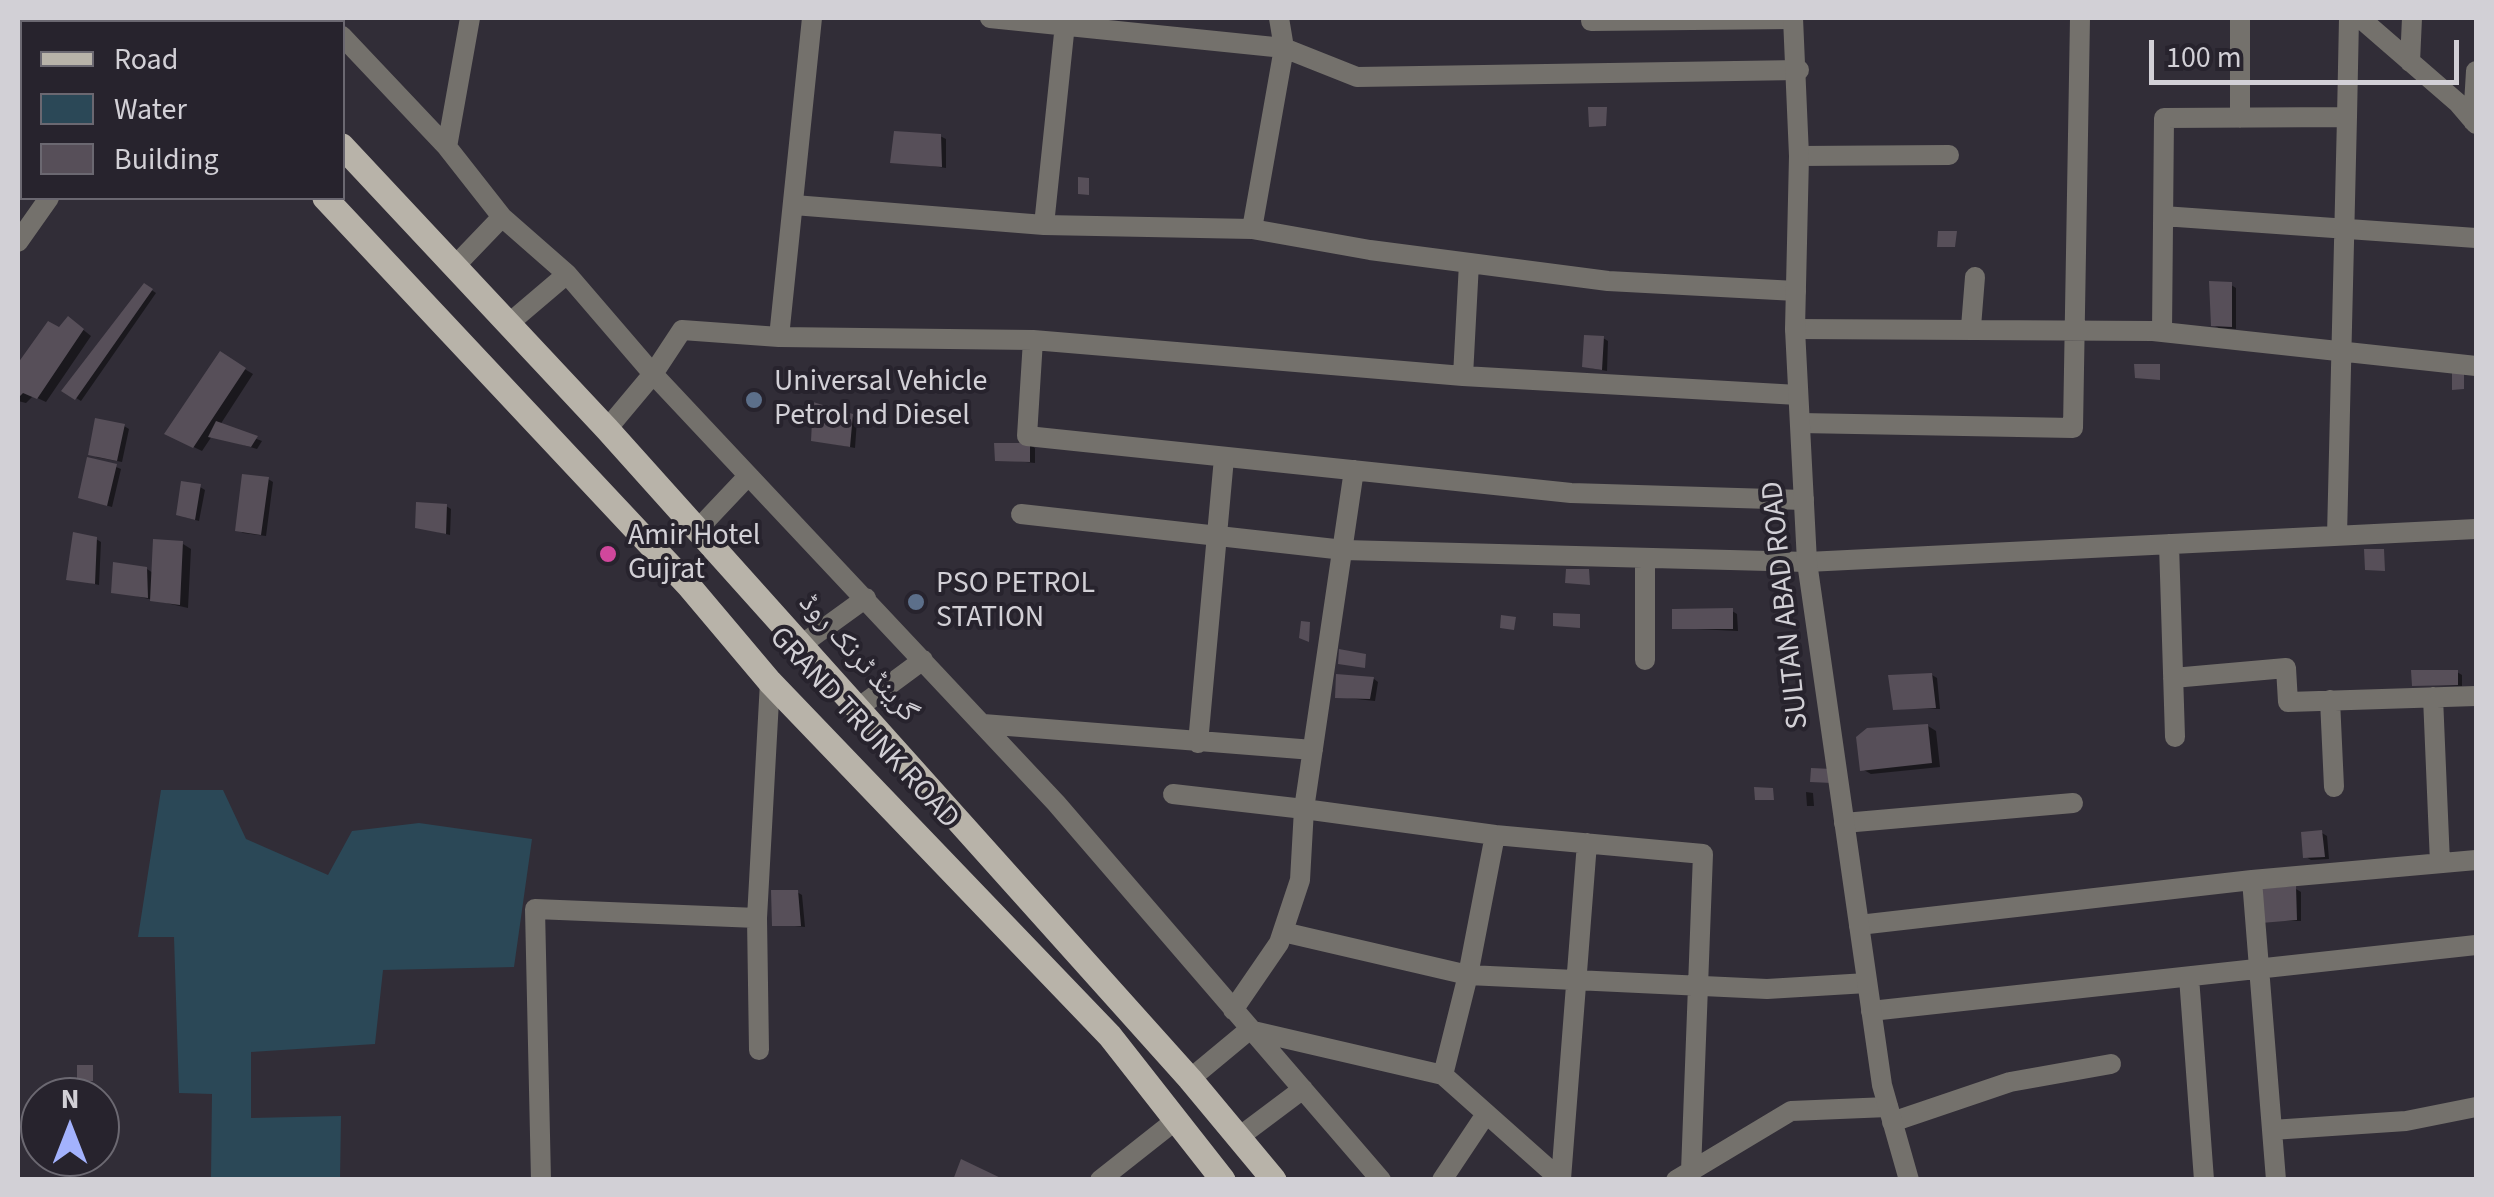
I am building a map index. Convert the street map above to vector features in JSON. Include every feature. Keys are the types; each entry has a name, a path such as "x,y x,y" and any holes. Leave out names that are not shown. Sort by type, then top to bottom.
{"main road":[{"name":"گرینڈ ٹرنک روڈ","path":"345,149 607,429 801,644 1190,1079 1274,1180"},
{"name":"GRAND TRUNK ROAD","path":"327,200 688,586 770,682 1110,1036 1219,1174"},
{"path":"1219,1174 1242,1141"}],"street":[{"path":"447,147 470,18"},
{"path":"779,337 812,18"},
{"path":"990,18 1284,48 1356,77 1799,70"},
{"path":"1252,229 1284,48 1279,18"},
{"path":"1592,21 1793,18"},
{"name":"SULTAN ABAD ROAD","path":"1793,18 1799,70 1794,329 1807,562 1871,1011 1890,1114 1909,1180"},
{"path":"1800,424 2073,428 2078,328 2080,18"},
{"path":"2240,18 2240,118"},
{"path":"2337,536 2350,18"},
{"path":"2360,18 2475,123"},
{"path":"2410,62 2412,18"},
{"path":"1044,225 1065,24"},
{"path":"345,39 447,147 502,217 567,274 653,374 983,724 1381,1180"},
{"path":"2475,123 2476,71"},
{"path":"2162,332 2164,118 2347,117"},
{"path":"1799,156 1949,155"},
{"path":"18,242 48,200"},
{"path":"794,205 1044,225 1252,229 1608,281 1796,291"},
{"path":"2163,216 2476,238"},
{"path":"454,267 502,217"},
{"path":"1463,376 1469,263"},
{"path":"507,325 567,274"},
{"path":"1972,327 1975,277"},
{"path":"1794,329 1972,327 2162,332 2476,366"},
{"path":"607,429 653,374 682,330 779,337 1033,340 1463,376 1798,395"},
{"path":"1033,340 1027,436 1570,493 1804,500"},
{"path":"1198,742 1224,458"},
{"path":"1234,1010 1282,932 1300,880 1304,810 1354,470"},
{"path":"697,530 748,476"},
{"path":"1021,514 1344,550 1807,562 2476,529"},
{"path":"2169,544 2176,737"},
{"path":"1645,558 1645,660"},
{"path":"801,644 866,598"},
{"path":"858,708 924,660"},
{"path":"2174,678 2286,668 2288,702 2476,696"},
{"path":"759,1050 756,918 770,682"},
{"path":"2433,697 2440,863"},
{"path":"2330,700 2334,787"},
{"path":"983,724 1313,750"},
{"path":"1172,794 1495,835 1703,854 1684,1175"},
{"path":"1844,823 2073,802"},
{"path":"1443,1076 1468,975 1495,835"},
{"path":"1561,1179 1587,843"},
{"path":"1859,925 2252,880 2476,860"},
{"path":"2252,880 2276,1180"},
{"path":"541,1180 535,909 756,918"},
{"path":"1282,932 1468,975 1767,989 1867,983"},
{"path":"1871,1011 2476,945"},
{"path":"2188,977 2204,1180"},
{"path":"1190,1079 1250,1030"},
{"path":"1250,1030 1443,1076 1561,1179"},
{"path":"1684,1175 1792,1111 1890,1114 2010,1082 2111,1064"},
{"path":"1242,1141 1304,1089"},
{"path":"2272,1130 2406,1121 2476,1106"},
{"path":"1442,1180 1486,1114"},
{"path":"1100,1180 1176,1120"}],"water":[{"path":"161,790 223,790 246,839 328,875 352,831 419,823 532,839 514,967 383,970 375,1044 251,1052 251,1118 341,1116 340,1179 211,1179 212,1094 179,1093 174,937 138,937"}],"building":[{"path":"18,18 36,18 38,20 20,20 20,84"},
{"path":"1588,107 1607,107 1606,126 1589,127"},
{"path":"894,131 941,134 942,167 890,163"},
{"path":"1078,177 1089,178 1089,195 1078,194"},
{"path":"1938,231 1957,231 1955,247 1937,247"},
{"path":"2209,281 2232,282 2232,327 2211,326"},
{"path":"144,283 153,289 75,400 61,391"},
{"path":"68,316 84,329 37,399 23,393 18,398 18,363 48,321 59,327"},
{"path":"1584,335 1604,336 1602,370 1582,367"},
{"path":"220,351 246,368 193,448 164,434"},
{"path":"2134,364 2160,364 2160,380 2135,378"},
{"path":"2452,372 2464,373 2464,389 2452,390"},
{"path":"813,402 853,414 850,447 811,441"},
{"path":"95,418 125,424 117,461 88,455"},
{"path":"216,421 258,436 251,447 208,437"},
{"path":"994,443 1030,443 1030,462 995,461"},
{"path":"87,457 117,464 107,506 78,498"},
{"path":"242,474 269,477 261,535 235,531"},
{"path":"181,481 201,484 195,520 176,515"},
{"path":"416,502 447,504 446,534 415,528"},
{"path":"73,532 97,537 95,584 66,580"},
{"path":"153,539 183,541 180,605 150,601"},
{"path":"2364,549 2384,549 2385,571 2365,570"},
{"path":"113,562 147,567 148,598 111,593"},
{"path":"1566,569 1589,569 1590,585 1565,583"},
{"path":"1733,608 1733,629 1672,629 1672,609"},
{"path":"1553,613 1580,614 1580,628 1553,626"},
{"path":"1501,615 1516,617 1514,630 1500,628"},
{"path":"1301,621 1310,622 1309,642 1299,638"},
{"path":"1339,649 1366,654 1365,668 1338,664"},
{"path":"2411,670 2458,670 2458,685 2412,686"},
{"path":"1932,673 1936,708 1893,710 1888,675"},
{"path":"1336,674 1374,677 1370,699 1335,698"},
{"path":"1928,724 1932,763 1860,771 1856,737 1867,728"},
{"path":"1811,768 1832,769 1832,783 1810,782"},
{"path":"1754,787 1773,788 1774,800 1755,800"},
{"path":"2322,830 2325,857 2303,858 2301,832"},
{"path":"2296,886 2297,920 2261,923 2261,888"},
{"path":"771,890 798,890 801,926 772,926"},
{"path":"77,1065 93,1065 93,1077 77,1077"},
{"path":"961,1159 1005,1180 953,1180"}],"place":[{"name":"Universal Vehicle Petrol nd Diesel","path":"754,400"},
{"name":"Amir Hotel Gujrat","path":"608,554"},
{"name":"PSO PETROL STATION","path":"916,602"}]}
